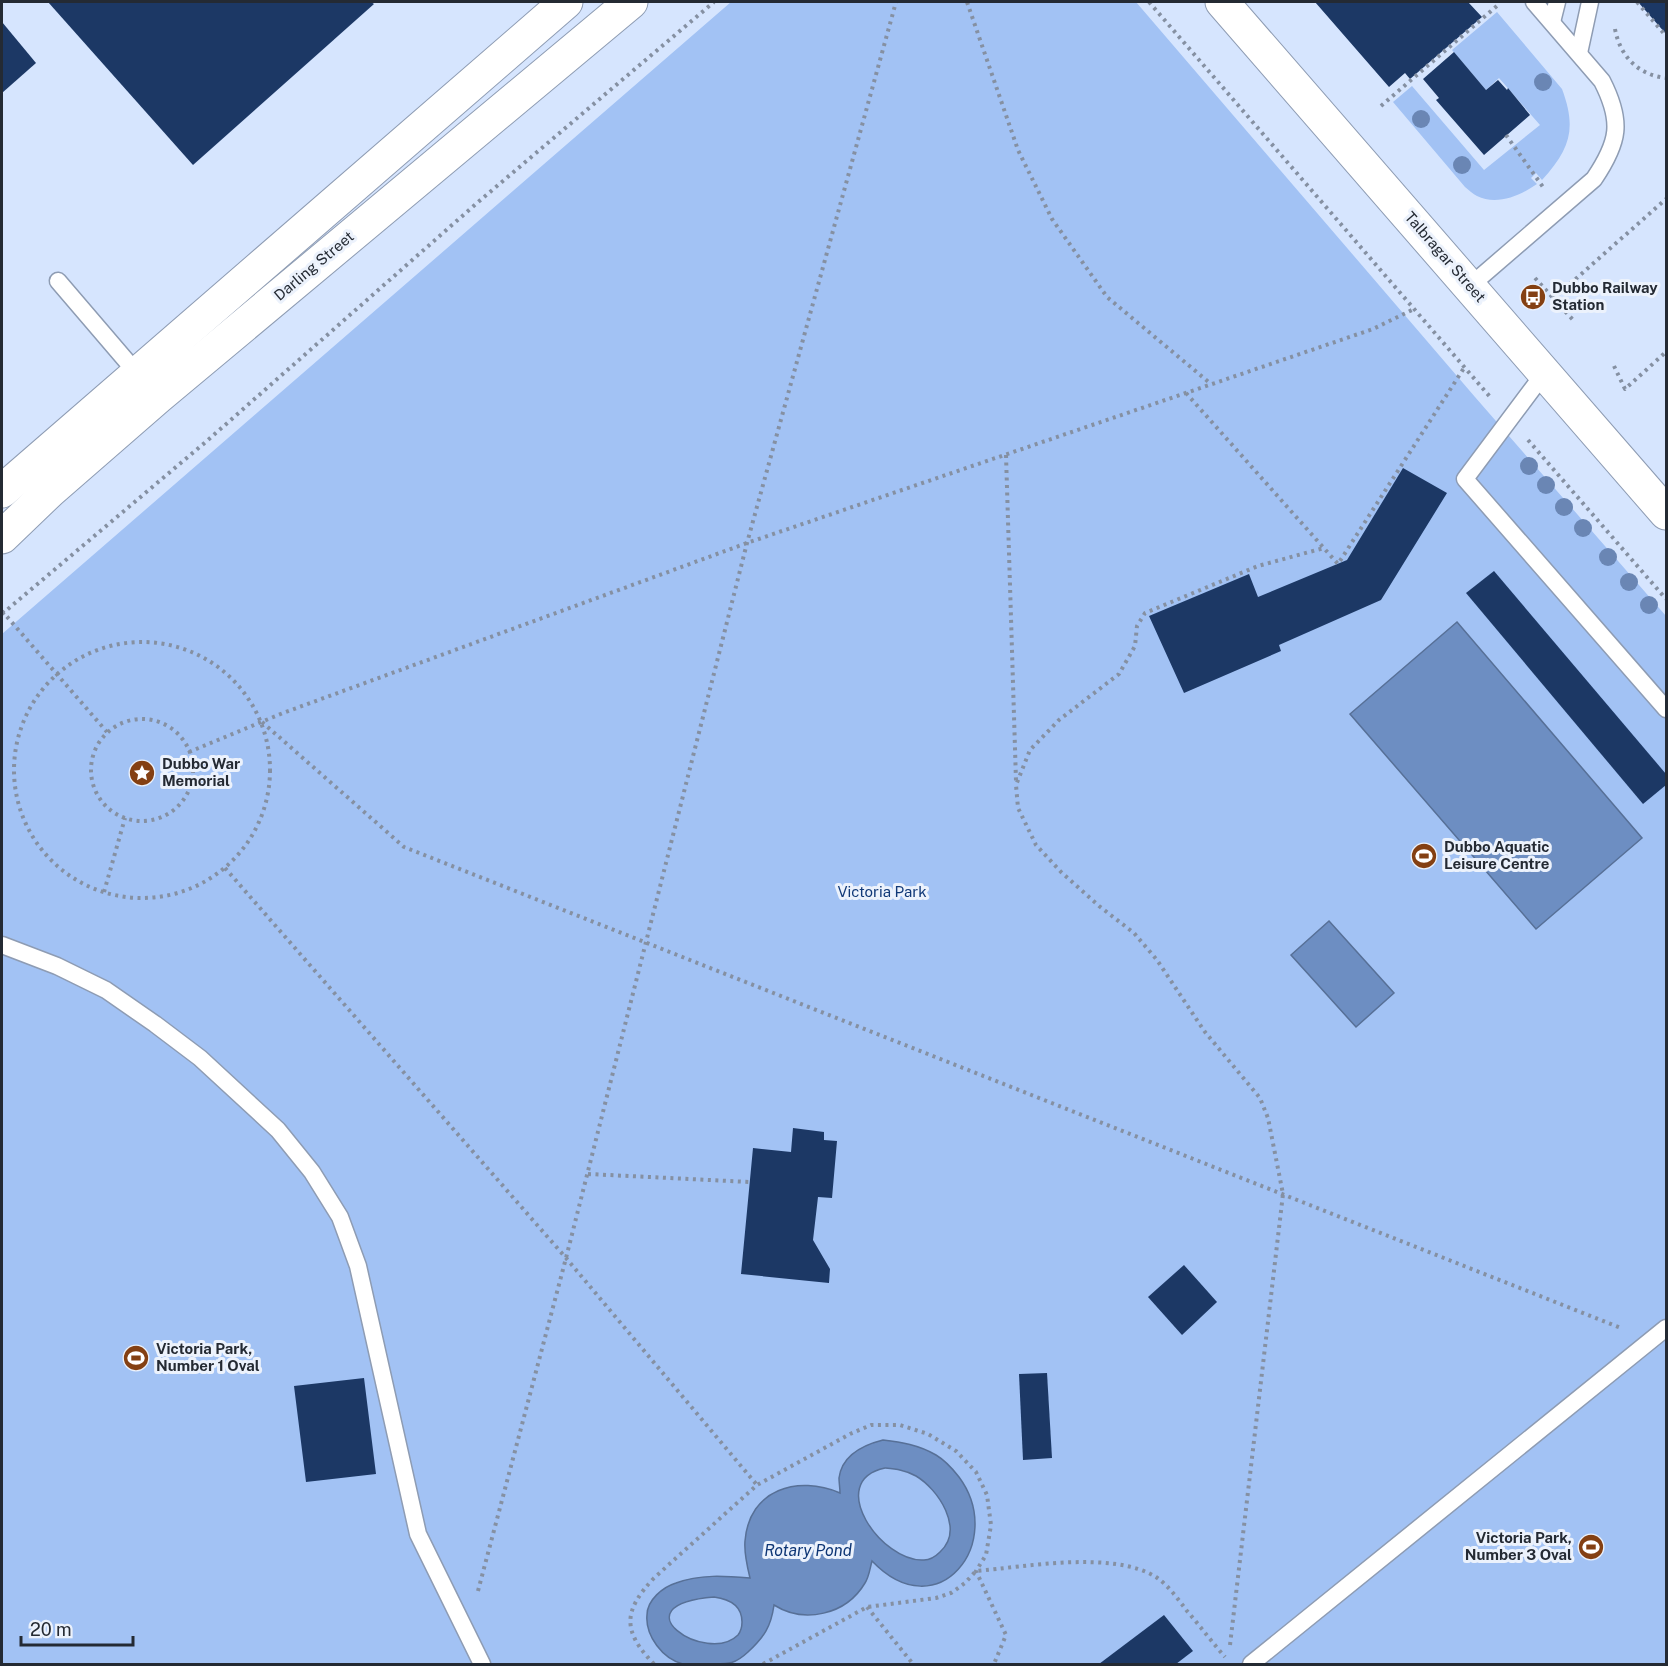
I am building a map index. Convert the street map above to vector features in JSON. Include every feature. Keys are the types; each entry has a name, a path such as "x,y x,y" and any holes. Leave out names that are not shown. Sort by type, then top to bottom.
{"street":[{"name":"Darling Street","path":"2,537 50,491 147,385 566,2"},
{"name":"Darling Street","path":"2,491 147,385 631,2"},
{"name":"Talbragar Street","path":"1222,2 1666,513"}],"lane":[{"path":"1470,286 1594,178 1613,147 1616,129 1615,113 1602,81 1534,2"},
{"path":"1552,22 1557,2"},
{"path":"1579,53 1590,2"},
{"path":"58,281 147,385"},
{"path":"1545,372 1465,479 1666,709"},
{"path":"2,945 57,966 106,990 155,1024 200,1058 278,1130 312,1172 340,1217 358,1266 418,1534 482,1665"},
{"path":"1251,1665 1653,1341 1666,1328"}],"path":[{"path":"107,732 2,612 208,440 477,203 714,2"},
{"path":"466,1632 588,1174 747,543 896,2"},
{"path":"967,2 1018,150 1052,219 1107,297 1211,384"},
{"path":"1149,2 1666,599"},
{"path":"1637,2 1666,36"},
{"path":"1381,106 1498,5"},
{"path":"1614,27 1620,48 1627,58 1643,72 1654,77 1666,78"},
{"path":"1506,135 1544,188"},
{"path":"1553,299 1666,199"},
{"path":"1535,278 1574,321"},
{"path":"189,752 262,722 747,543 1372,329 1414,309"},
{"path":"1614,366 1625,389 1666,352"},
{"path":"1186,393 1338,564 1464,368"},
{"path":"976,1571 1078,1562 1104,1562 1134,1568 1157,1578 1176,1596 1228,1661 1283,1194 1268,1118 1260,1098 1205,1032 1157,960 1134,933 1061,872 1036,844 1018,808 1006,455"},
{"path":"1016,785 1030,750 1059,720 1119,674 1135,646 1137,626 1145,613 1258,566 1324,548"},
{"path":"262,722 271,764 266,808 247,846 216,877 177,895 133,899 93,890 57,867 31,836 15,796 14,754 25,714 49,680 82,655 122,643 164,643 205,658 239,685 262,722 404,847 1653,1341"},
{"path":"150,718 178,733 188,746 189,752 193,762 193,778 188,793 178,806 165,816 149,821 131,821 114,814 101,802 93,786 90,769 93,751 102,735 116,724 150,718"},
{"path":"104,892 125,818"},
{"path":"225,868 566,1258 757,1485"},
{"path":"588,1174 750,1182"},
{"path":"654,1665 639,1649 631,1632 631,1611 639,1594 757,1485 850,1434 871,1425 900,1425 928,1434 956,1451 976,1472 987,1495 991,1525 989,1541 986,1555 976,1571 951,1593 936,1598 867,1607 763,1665"},
{"path":"976,1571 1006,1635 994,1665"},
{"path":"867,1607 913,1665"}],"green space":[{"name":"Victoria Park","path":"731,2 1136,2 1666,616 1666,1664 2,1664 2,634"},
{"path":"1497,12 1562,89 1567,103 1570,127 1565,148 1542,180 1536,173 1531,178 1537,184 1516,196 1492,200 1477,196 1465,187 1393,102 1412,86 1484,170 1540,125 1499,78 1486,90 1452,50"}],"water":[{"path":"1457,622 1642,838 1536,929 1350,714"},
{"path":"1329,921 1394,993 1356,1027 1291,955"},
{"name":"Rotary Pond","path":"890,1441 923,1449 943,1460 959,1477 972,1502 975,1527 970,1550 958,1569 941,1582 920,1586 897,1580 872,1561 866,1581 857,1594 836,1609 811,1615 786,1611 774,1605 769,1626 748,1652 735,1662 686,1665 662,1652 652,1638 647,1623 650,1604 661,1591 671,1585 694,1578 722,1576 750,1578 745,1555 745,1541 749,1523 756,1509 766,1498 778,1491 793,1487 824,1488 840,1493 839,1478 844,1463 855,1452 875,1442","holes":["885,1468 904,1471 916,1476 933,1490 946,1510 950,1532 947,1543 933,1558 924,1560 908,1557 892,1549 877,1536 866,1520 859,1504 859,1488 867,1476","714,1597 729,1601 740,1611 742,1624 738,1635 724,1643 707,1643 691,1639 677,1631 670,1621 672,1611 685,1602"]}],"building":[{"path":"48,2 371,2 374,4 193,165"},
{"path":"1315,2 1468,2 1482,17 1410,79 1405,73 1389,87"},
{"path":"1638,2 1666,2 1666,34"},
{"path":"2,22 36,63 2,93"},
{"path":"1454,52 1486,90 1498,80 1507,90 1508,88 1530,115 1484,155 1436,100 1439,98 1423,79"},
{"path":"1403,468 1447,493 1381,600 1279,645 1281,651 1184,693 1149,616 1249,574 1258,597 1347,560"},
{"path":"1494,571 1666,774 1666,785 1643,804 1466,593"},
{"path":"793,1128 824,1132 824,1140 837,1141 832,1198 818,1197 813,1240 830,1269 829,1283 741,1274 753,1148 791,1152"},
{"path":"1184,1265 1217,1302 1182,1335 1148,1297"},
{"path":"1047,1373 1052,1458 1023,1460 1019,1374"},
{"path":"364,1378 376,1474 306,1482 294,1386"},
{"path":"1164,1615 1193,1651 1176,1664 1099,1664"}],"place":[{"name":"Dubbo Railway Station","path":"1533,297"},
{"name":"Dubbo War Memorial","path":"142,773"},
{"name":"Dubbo Aquatic Leisure Centre","path":"1424,856"},
{"name":"Victoria Park, Number 1 Oval","path":"136,1358"},
{"name":"Victoria Park, Number 3 Oval","path":"1591,1547"}]}
